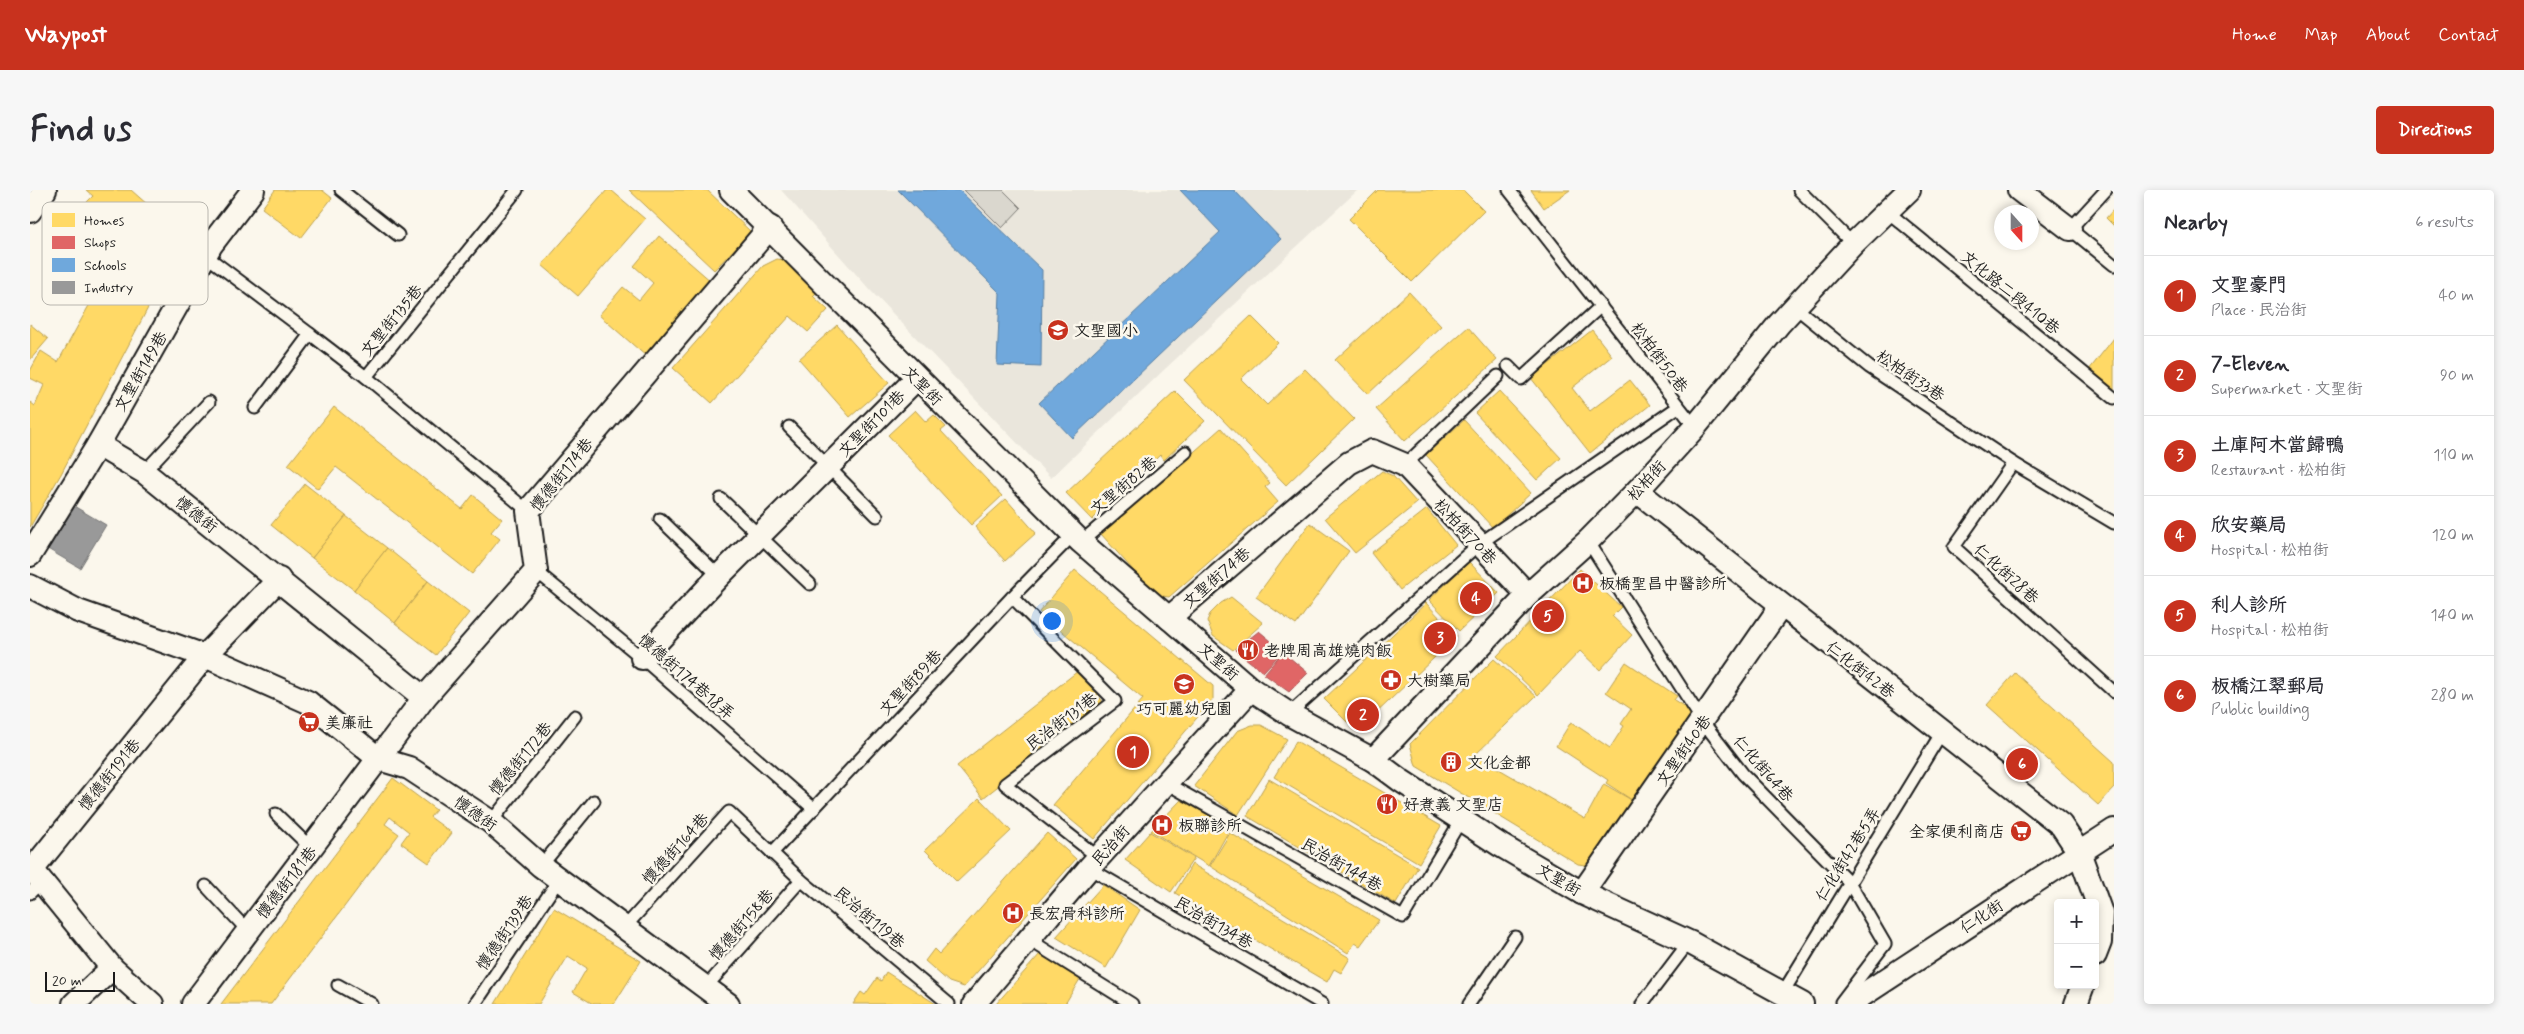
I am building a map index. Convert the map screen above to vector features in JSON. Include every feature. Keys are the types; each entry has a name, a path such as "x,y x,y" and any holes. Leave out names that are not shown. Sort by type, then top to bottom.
{"street":[{"path":"30,211 45,190"},
{"name":"文聖街149巷","path":"208,252 253,190"},
{"name":"文聖街","path":"731,190 770,227 916,379 1077,538 1251,690 1289,714 1373,760 1461,820 1582,893 1689,942 1802,1004"},
{"name":"松柏街","path":"1373,760 1528,595 1588,541 1637,491 1695,427 1779,324 1853,244 1909,190"},
{"path":"2019,190 2070,229"},
{"name":"懷德街174巷","path":"536,571 528,511 770,227"},
{"name":"文聖街149巷","path":"30,555 98,445 177,305"},
{"name":"文聖街101巷","path":"642,658 759,536 916,379"},
{"name":"懷德街","path":"98,445 144,472 279,579 424,698"},
{"name":"松柏街70巷","path":"1263,536 1349,462 1372,451 1405,465 1528,595"},
{"name":"仁化街42巷","path":"1637,491 2061,825 2079,852 2101,913 2099,944"},
{"name":"文聖街74巷","path":"1169,618 1263,536"},
{"path":"379,759 424,698 536,571"},
{"path":"205,656 279,579"},
{"name":"懷德街","path":"30,586 78,611 205,656 308,702 379,759 409,768 491,822 541,866 560,878 728,1004"},
{"name":"文聖街40巷","path":"1582,893 1703,722 1781,606"},
{"name":"懷德街191巷","path":"33,878 205,656"},
{"name":"民治街","path":"974,1004 1094,863 1251,690"},
{"name":"懷德街181巷","path":"193,1004 379,759"},
{"name":"仁化街","path":"1848,1004 2114,830"},
{"path":"33,878 112,968 152,1004"},
{"path":"74,1004 112,968"},
{"path":"2076,1004 2082,989"}],"lane":[{"path":"341,190 398,235"},
{"name":"文聖街135巷","path":"517,190 366,377 528,511"},
{"name":"松柏街50巷","path":"1509,190 1695,427"},
{"path":"1799,190 1853,244"},
{"path":"2106,190 2070,229 2114,265"},
{"name":"文化路二段410巷","path":"1888,212 2114,398"},
{"path":"208,258 366,377"},
{"path":"1508,366 1521,379 1601,306"},
{"name":"松柏街33巷","path":"1795,307 1869,367 2013,463 2114,522"},
{"path":"255,408 310,334"},
{"path":"1405,465 1498,376"},
{"path":"144,472 209,402"},
{"path":"1289,714 1479,544 1678,407"},
{"name":"文聖街101巷","path":"788,427 827,468 878,516"},
{"name":"文聖街82巷","path":"1077,538 1186,452"},
{"name":"仁化街28巷","path":"2013,463 1954,547 2114,692"},
{"path":"721,499 810,584"},
{"path":"660,519 720,576"},
{"name":"文聖街89巷","path":"772,853 1012,597 1077,538"},
{"name":"仁化街64巷","path":"1588,541 1703,722 1742,774 1849,882 1885,944 1839,1004"},
{"name":"懷德街174巷18弄","path":"536,571 642,658 814,809"},
{"name":"民治街131巷","path":"1012,597 1115,701 1005,784 1094,863"},
{"name":"懷德街172巷","path":"491,822 575,716"},
{"name":"仁化街42巷5弄","path":"1782,994 1942,732"},
{"name":"民治街144巷","path":"1166,783 1403,917 1461,820"},
{"path":"541,866 594,801"},
{"name":"懷德街164巷","path":"625,927 728,812 772,853"},
{"path":"276,814 312,849"},
{"name":"民治街119巷","path":"772,853 800,880 949,1004"},
{"name":"民治街134巷","path":"1094,863 1322,1004"},
{"name":"懷德街139巷","path":"475,1004 560,878"},
{"name":"懷德街158巷","path":"705,988 800,880"},
{"path":"206,886 248,931"},
{"path":"1469,1004 1515,937"},
{"path":"1028,939 1132,1004"},
{"path":"1642,1004 1689,942"},
{"path":"338,985 372,1004"}],"shaded area":[{"name":"文聖國小","path":"781,190 1358,190 1166,368 1051,478 871,291"},
{"path":"964,190 1003,190 1021,208 1002,228"}],"building: Homes":[{"path":"86,190 131,190 145,202 87,202 93,196"},
{"path":"275,190 322,190 332,198 301,238 262,208"},
{"path":"607,190 611,190 645,219 578,296 542,265"},
{"path":"629,190 707,190 751,232 714,270"},
{"path":"1378,190 1463,190 1484,211 1412,282 1349,219"},
{"path":"1531,190 1570,190 1544,208"},
{"path":"2114,209 2114,226 2106,218"},
{"path":"659,236 712,282 647,357 599,315 623,287 639,300 653,283 634,266"},
{"path":"777,259 785,260 819,290 813,296 828,310 808,332 790,316 712,403 673,368 763,266"},
{"path":"1409,292 1441,326 1368,394 1335,360"},
{"path":"89,305 149,305 61,474 30,527 30,402 35,406 44,385 30,378 30,371 41,351 58,362"},
{"path":"1251,316 1278,343 1241,379 1267,405 1305,369 1354,419 1286,485 1184,380"},
{"path":"30,324 48,339 30,360"},
{"path":"837,325 889,383 850,417 799,359"},
{"path":"1468,327 1497,360 1405,441 1376,409"},
{"path":"1592,330 1612,356 1572,388 1590,411 1630,380 1650,405 1590,453 1531,378"},
{"path":"2114,338 2114,389 2089,370"},
{"path":"1175,391 1205,421 1164,460 1160,455 1092,520 1066,493"},
{"path":"1499,391 1561,458 1537,480 1475,413"},
{"path":"334,407 462,509 473,495 502,519 491,532 500,539 472,574 336,467 318,489 288,465"},
{"path":"915,410 926,422 934,415 946,427 941,431 1002,496 971,525 888,435"},
{"path":"1464,420 1531,493 1493,528 1426,455"},
{"path":"1221,428 1270,483 1265,487 1278,502 1169,597 1155,595 1101,534"},
{"path":"1382,471 1393,476 1417,503 1355,553 1325,518"},
{"path":"305,484 346,516 312,558 271,525"},
{"path":"1006,499 1036,533 1005,561 975,527"},
{"path":"1427,509 1456,545 1400,590 1371,553"},
{"path":"346,516 387,548 354,590 312,558"},
{"path":"1310,523 1349,551 1296,625 1256,597"},
{"path":"387,548 428,581 395,623 354,590"},
{"path":"1469,562 1499,593 1459,631 1429,600"},
{"path":"1580,569 1621,607 1612,616 1632,635 1600,670 1580,651 1538,695 1497,656"},
{"path":"1075,570 1213,686 1213,699 1094,839 1053,805 1143,699 1039,612"},
{"path":"428,581 469,613 436,655 395,623"},
{"path":"1231,597 1263,623 1233,650 1213,636 1207,621 1210,614 1221,603"},
{"path":"1426,603 1457,636 1368,721 1347,722 1324,699"},
{"name":"文化金都","path":"1494,659 1536,696 1475,755 1585,819 1604,784 1635,802 1598,860 1585,865 1578,864 1416,766 1410,744"},
{"path":"1626,662 1677,696 1674,700 1694,713 1635,802 1606,783 1608,780 1556,746 1571,722 1610,748 1624,726 1621,724 1631,709 1606,692"},
{"path":"1078,671 1104,703 983,798 957,766"},
{"path":"2015,673 2114,762 2114,788 2098,805 1987,705"},
{"path":"1252,725 1261,725 1287,739 1238,815 1194,786 1237,731"},
{"path":"1296,741 1441,826 1419,863 1274,777"},
{"path":"393,778 436,810 430,817 452,833 429,863 401,843 409,832 390,817 385,824 399,834 271,1004 221,1004"},
{"path":"1269,779 1418,867 1396,904 1247,816"},
{"path":"979,798 1011,831 957,882 925,850"},
{"path":"1181,800 1231,827 1209,866 1151,831"},
{"path":"1150,832 1194,858 1171,892 1125,860"},
{"path":"1047,833 1076,859 964,987 949,982 925,961 934,949 939,954"},
{"path":"1230,833 1379,920 1360,946 1355,943 1348,953 1210,866"},
{"path":"1192,864 1350,958 1341,973 1334,969 1327,982 1175,893"},
{"path":"1103,885 1140,910 1106,968 1056,937"},
{"path":"554,908 641,961 614,1004 593,1004 573,992 587,968 568,956 539,1004 495,1004"},
{"path":"1040,954 1080,979 1065,1004 996,1004"},
{"path":"886,972 936,1004 853,1004 861,992 865,995 877,978 881,981"}],"building: Shops":[{"path":"1259,631 1283,651 1263,672 1235,650"},
{"path":"1283,652 1308,673 1289,692 1264,674"}],"building: Schools":[{"path":"898,190 959,190 1042,270 1041,367 997,365 1000,293"},
{"path":"1180,190 1234,190 1281,239 1072,438 1039,403 1220,232"}],"building: Industry":[{"path":"72,505 106,525 80,568 46,548"}],"place":[{"name":"文聖國小","path":"1058,330"},
{"name":"板橋聖昌中醫診所","path":"1583,583"},
{"name":"欣安藥局","path":"1476,598"},
{"name":"利人診所","path":"1548,616"},
{"name":"土庫阿木當歸鴨","path":"1440,638"},
{"name":"老牌周高雄燒肉飯","path":"1248,650"},
{"name":"大樹藥局","path":"1391,680"},
{"name":"巧可麗幼兒園","path":"1184,684"},
{"name":"7-Eleven","path":"1363,715"},
{"name":"美廉社","path":"309,722"},
{"name":"文聖豪門","path":"1133,752"},
{"name":"文化金都","path":"1451,762"},
{"name":"板橋江翠郵局","path":"2022,764"},
{"name":"好煮義 文聖店","path":"1387,804"},
{"name":"板聯診所","path":"1162,825"},
{"name":"全家便利商店","path":"2021,831"},
{"name":"長宏骨科診所","path":"1013,913"}]}
